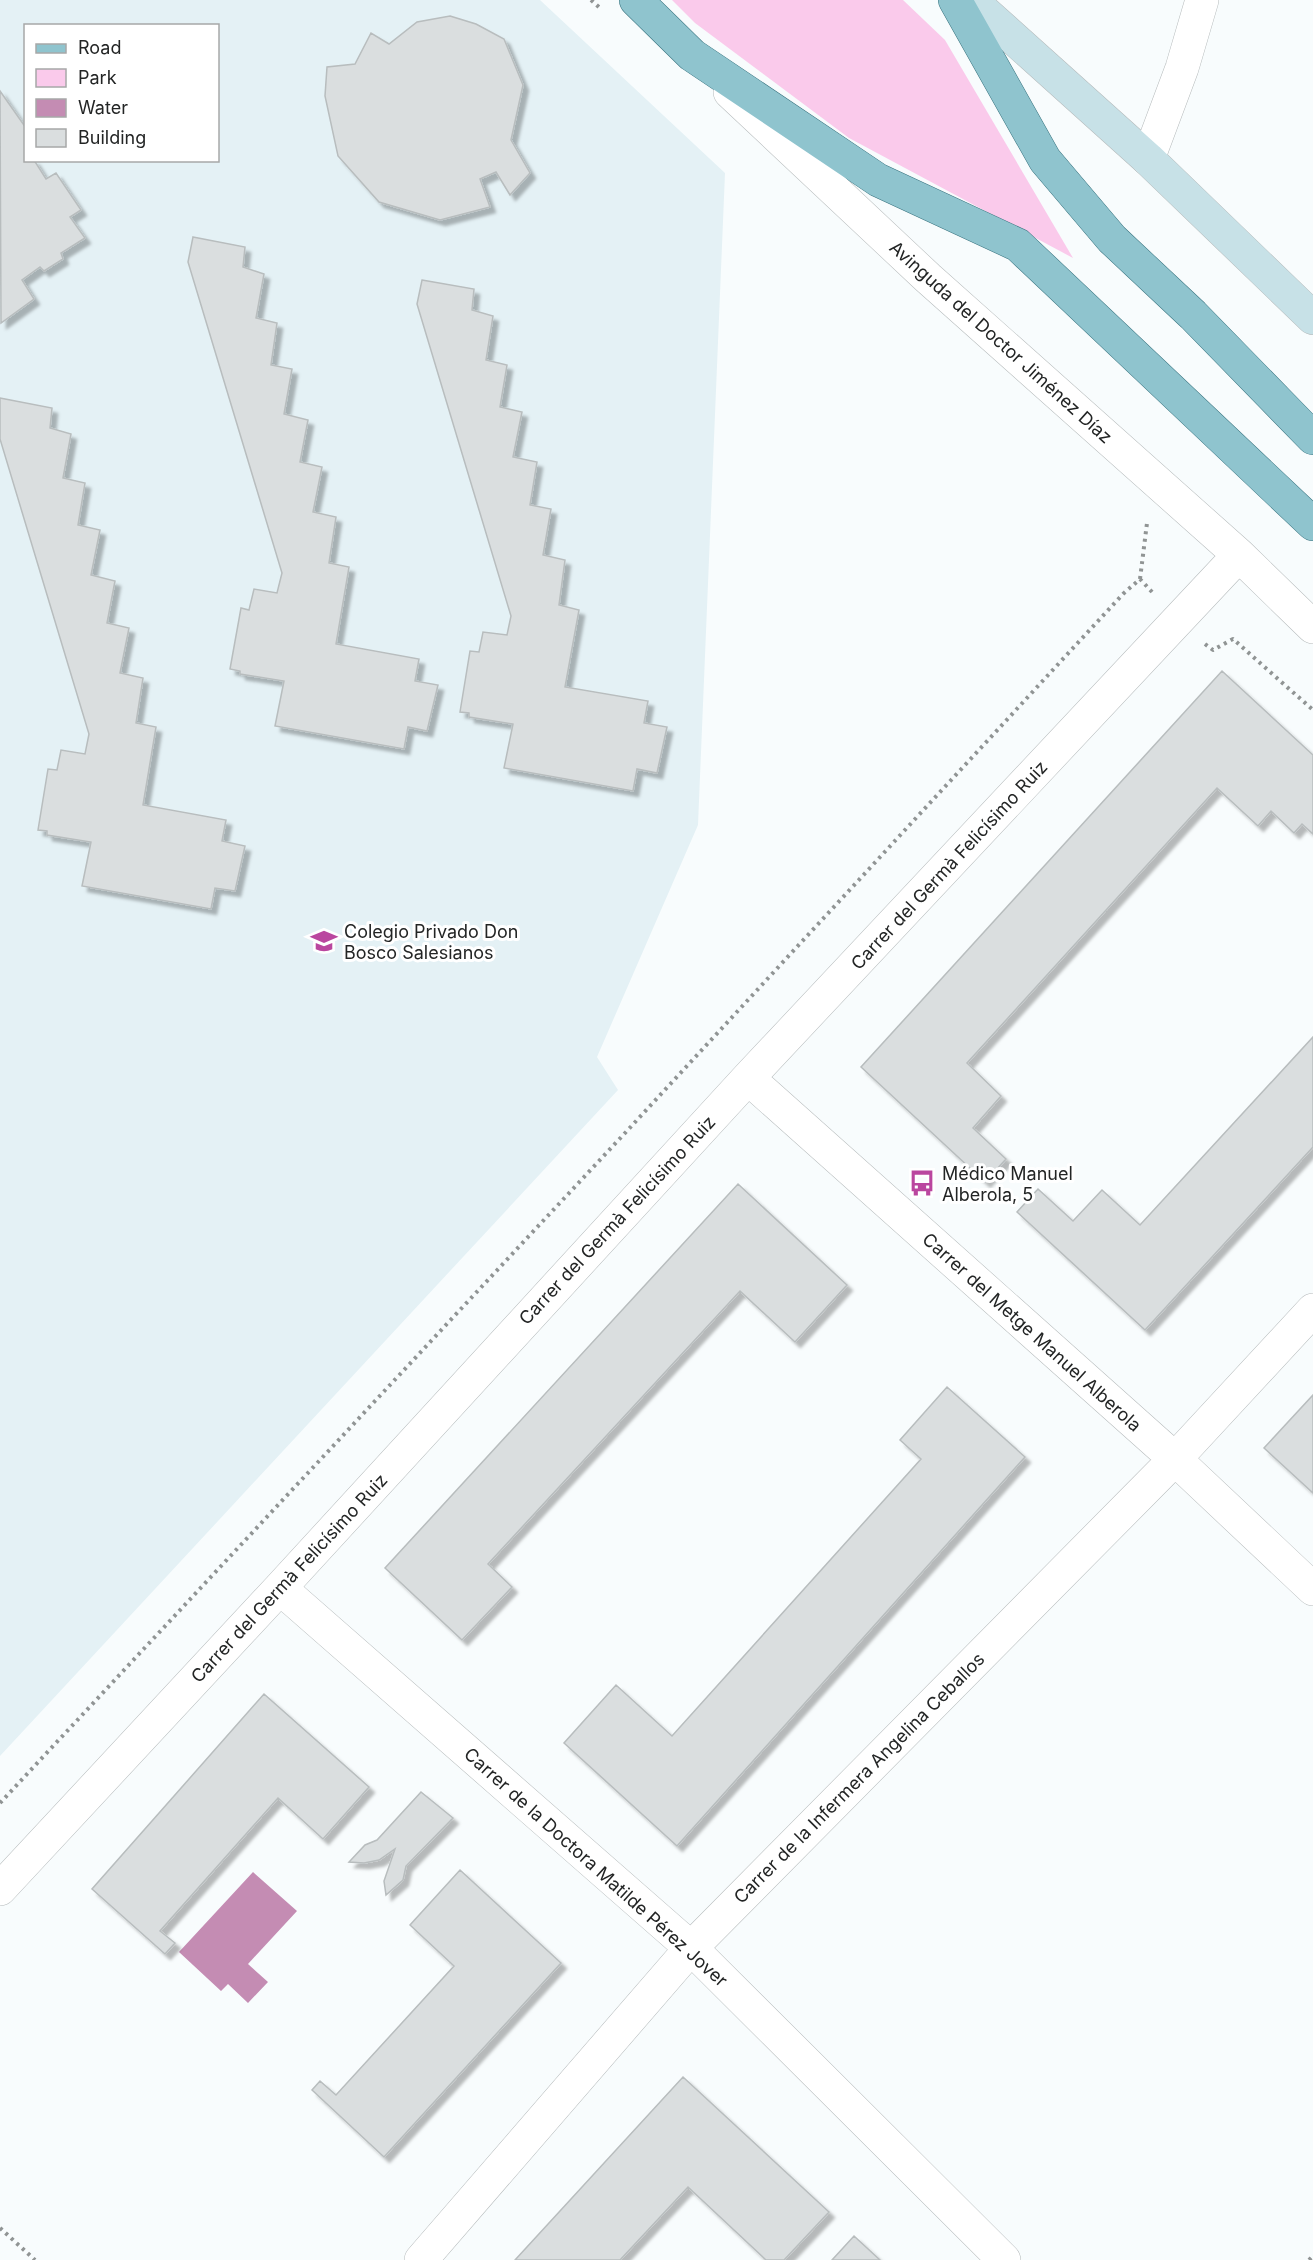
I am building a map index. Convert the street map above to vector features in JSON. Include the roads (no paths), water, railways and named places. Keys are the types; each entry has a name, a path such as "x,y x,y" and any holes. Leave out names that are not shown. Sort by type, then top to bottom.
{"main road":[{"name":"Avinguda del Doctor Jiménez Díaz","path":"636,0 692,56 879,180 1018,245 1313,524"},
{"path":"954,0 1045,160 1112,239 1194,315 1313,438"}],"street":[{"path":"971,0 1148,159 1313,318"},
{"path":"1148,159 1182,68 1202,0"},
{"name":"Avinguda del Doctor Jiménez Díaz","path":"692,56 928,278 1239,555 1313,627"},
{"name":"Carrer del Germà Felicísimo Ruiz","path":"0,1889 748,1078 1239,555"},
{"name":"Carrer del Metge Manuel Alberola","path":"748,1078 1175,1459 1313,1589"},
{"name":"Carrer de la Infermera Angelina Ceballos","path":"422,2260 691,1948 1175,1459 1313,1311"},
{"name":"Carrer de la Doctora Matilde Pérez Jover","path":"280,1588 691,1948 1004,2260"}],"water":[{"path":"253,1872 297,1911 248,1964 268,1982 248,2003 228,1984 221,1991 179,1952"}],"place":[{"name":"Colegio Privado Don Bosco Salesianos","path":"324,941"},
{"name":"Médico Manuel Alberola, 5","path":"922,1183"}]}
